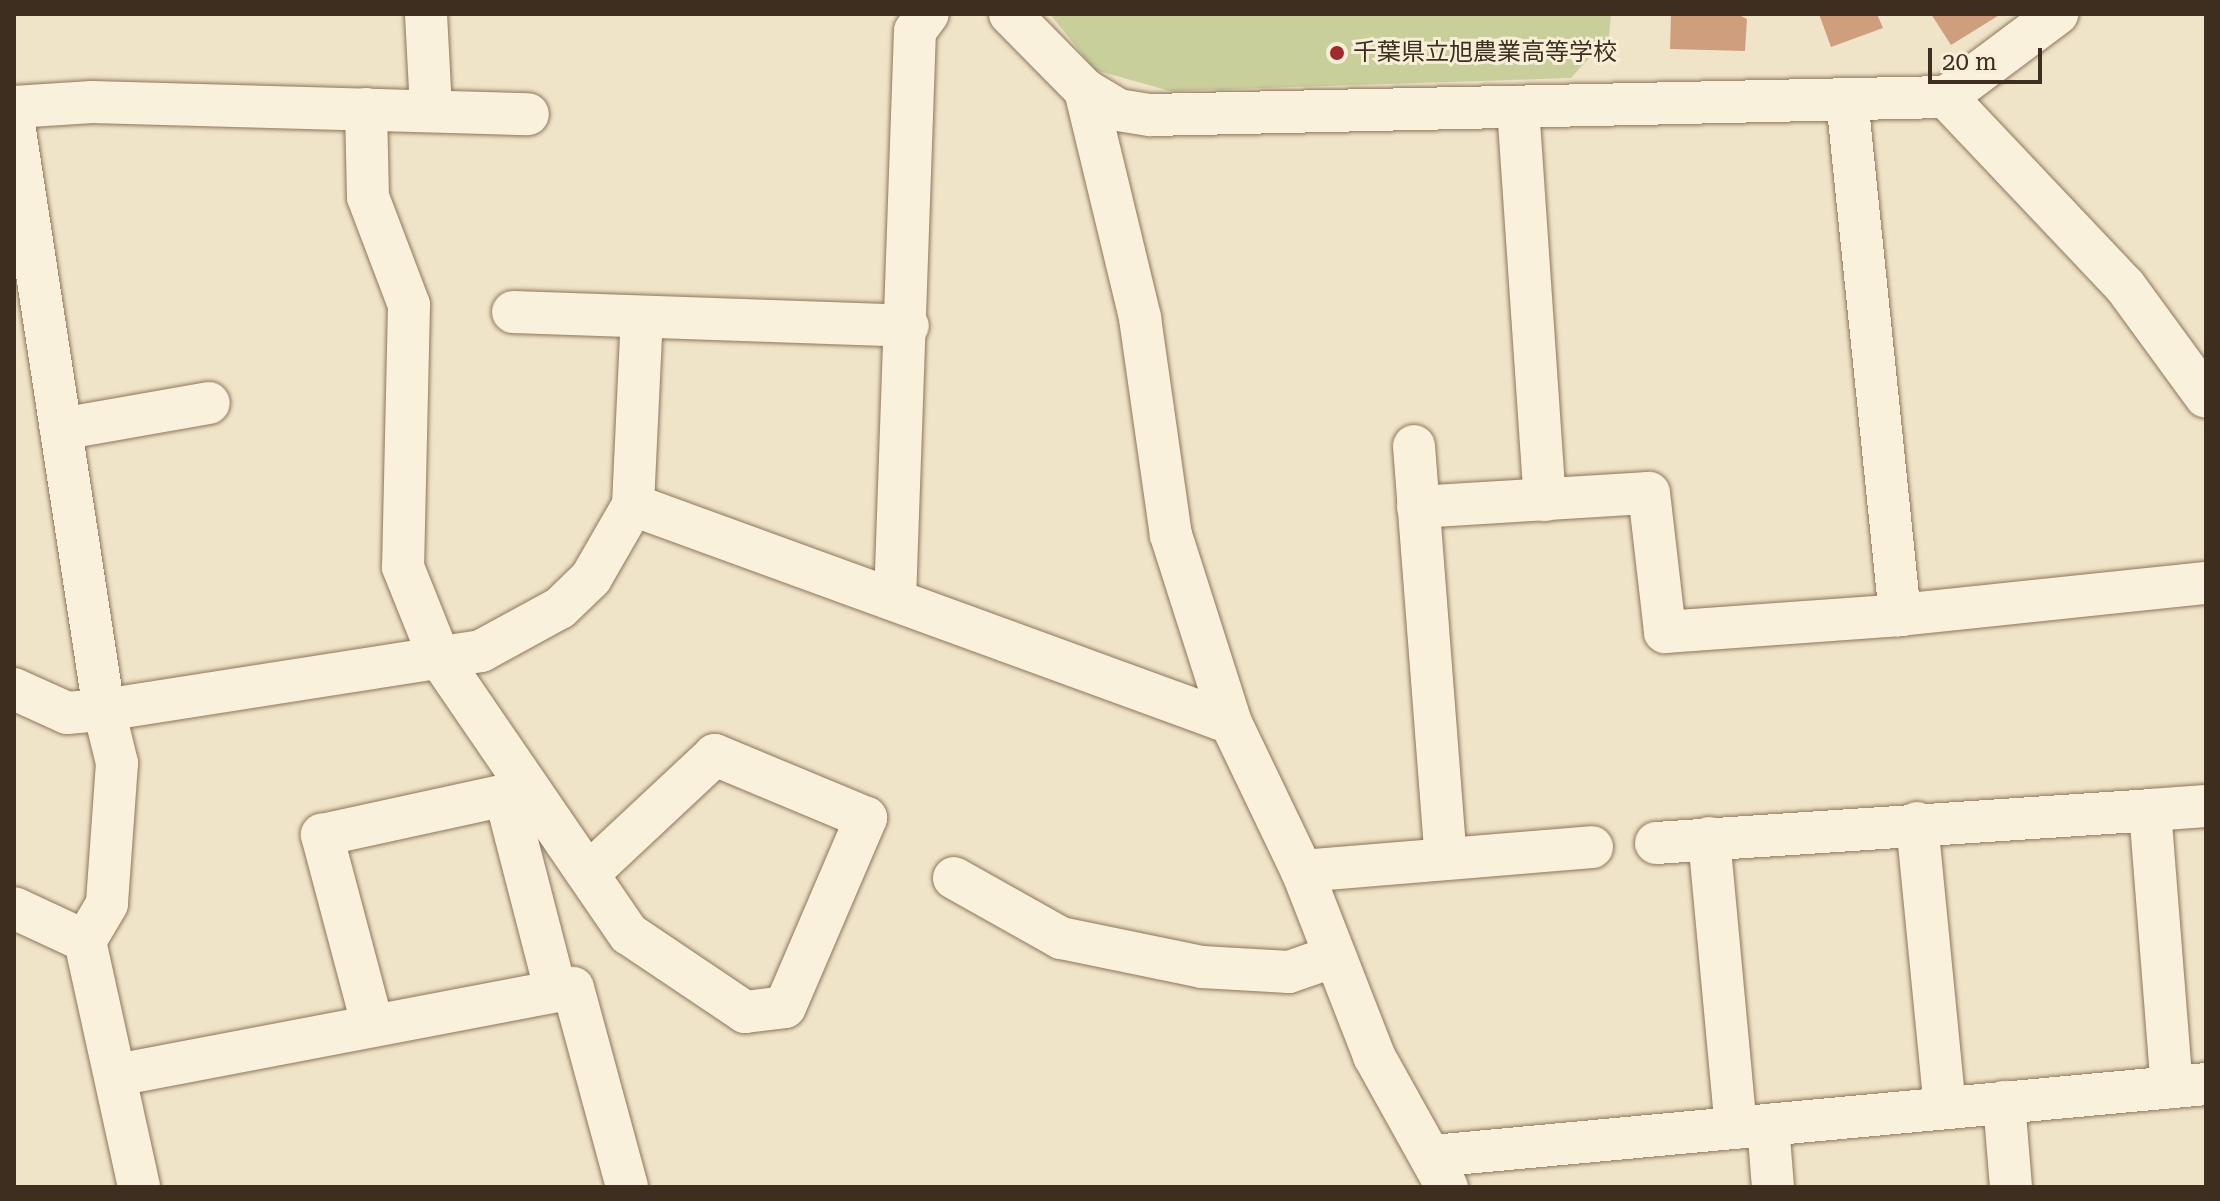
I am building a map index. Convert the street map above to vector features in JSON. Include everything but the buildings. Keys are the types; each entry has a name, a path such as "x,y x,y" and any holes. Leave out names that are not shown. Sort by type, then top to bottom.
{"street":[{"path":"426,14 431,111"},
{"path":"895,600 908,326 915,31 928,14"},
{"path":"1010,14 1085,90 1118,110 1151,115 1946,97 2057,14"},
{"path":"1085,90 1140,318 1171,535 1231,723 1302,871 1332,957 1374,1056 1440,1171 1752,1126 2189,1086 2150,810"},
{"path":"1946,97 2125,286 2190,348 2206,397"},
{"path":"1847,99 1900,615"},
{"path":"14,107 92,102 528,114"},
{"path":"1518,107 1545,500"},
{"path":"366,109 368,197 409,305 403,567 439,657 629,934 745,1012 785,1007 866,818 715,755 588,874"},
{"path":"14,124 29,319 61,429 104,710 117,763 107,904 85,941 117,1075 139,1187"},
{"path":"513,312 908,326"},
{"path":"14,689 67,713 104,710 481,651 560,608 591,578 633,505 642,317"},
{"path":"61,429 209,403"},
{"path":"1414,446 1446,858"},
{"path":"1418,507 1649,493 1665,632 1900,615 2206,583"},
{"path":"633,505 1231,723"},
{"path":"372,1023 322,835 505,795 555,988"},
{"path":"1656,843 1917,823 2206,806"},
{"path":"1917,823 1945,1108"},
{"path":"1709,838 1752,1126 1773,1187"},
{"path":"1302,871 1592,847"},
{"path":"954,878 1061,938 1202,967 1289,972 1332,957"},
{"path":"14,908 85,941"},
{"path":"117,1075 555,988 573,988 617,1185"},
{"path":"2004,1102 2011,1187"}],"green space":[{"name":"千葉県立旭農業高等学校","path":"1050,14 1611,14 1609,36 1571,78 1170,91 1095,70"}],"place":[{"name":"千葉県立旭農業高等学校","path":"1337,53"}]}
